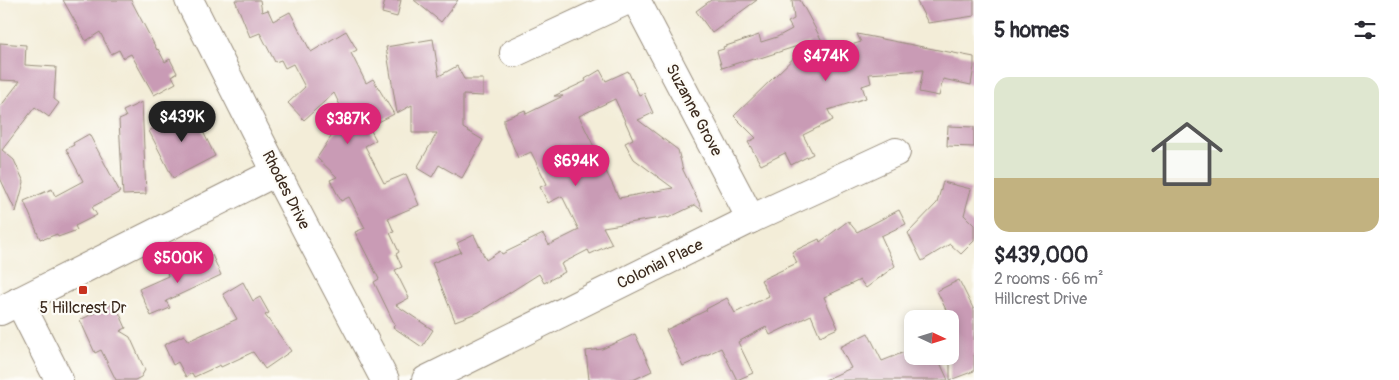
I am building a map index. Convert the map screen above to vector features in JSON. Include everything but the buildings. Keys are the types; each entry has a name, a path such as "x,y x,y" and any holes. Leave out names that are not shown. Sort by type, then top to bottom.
{"street":[{"name":"Rhodes Drive","path":"189,0 384,380"},
{"path":"514,53 628,0"},
{"name":"Suzanne Grove","path":"636,0 751,219"},
{"name":"Colonial Place","path":"426,380 751,219 896,152"},
{"path":"59,380 10,306 276,172"}],"place":[{"name":"5 Hillcrest Dr","path":"83,290"}]}
